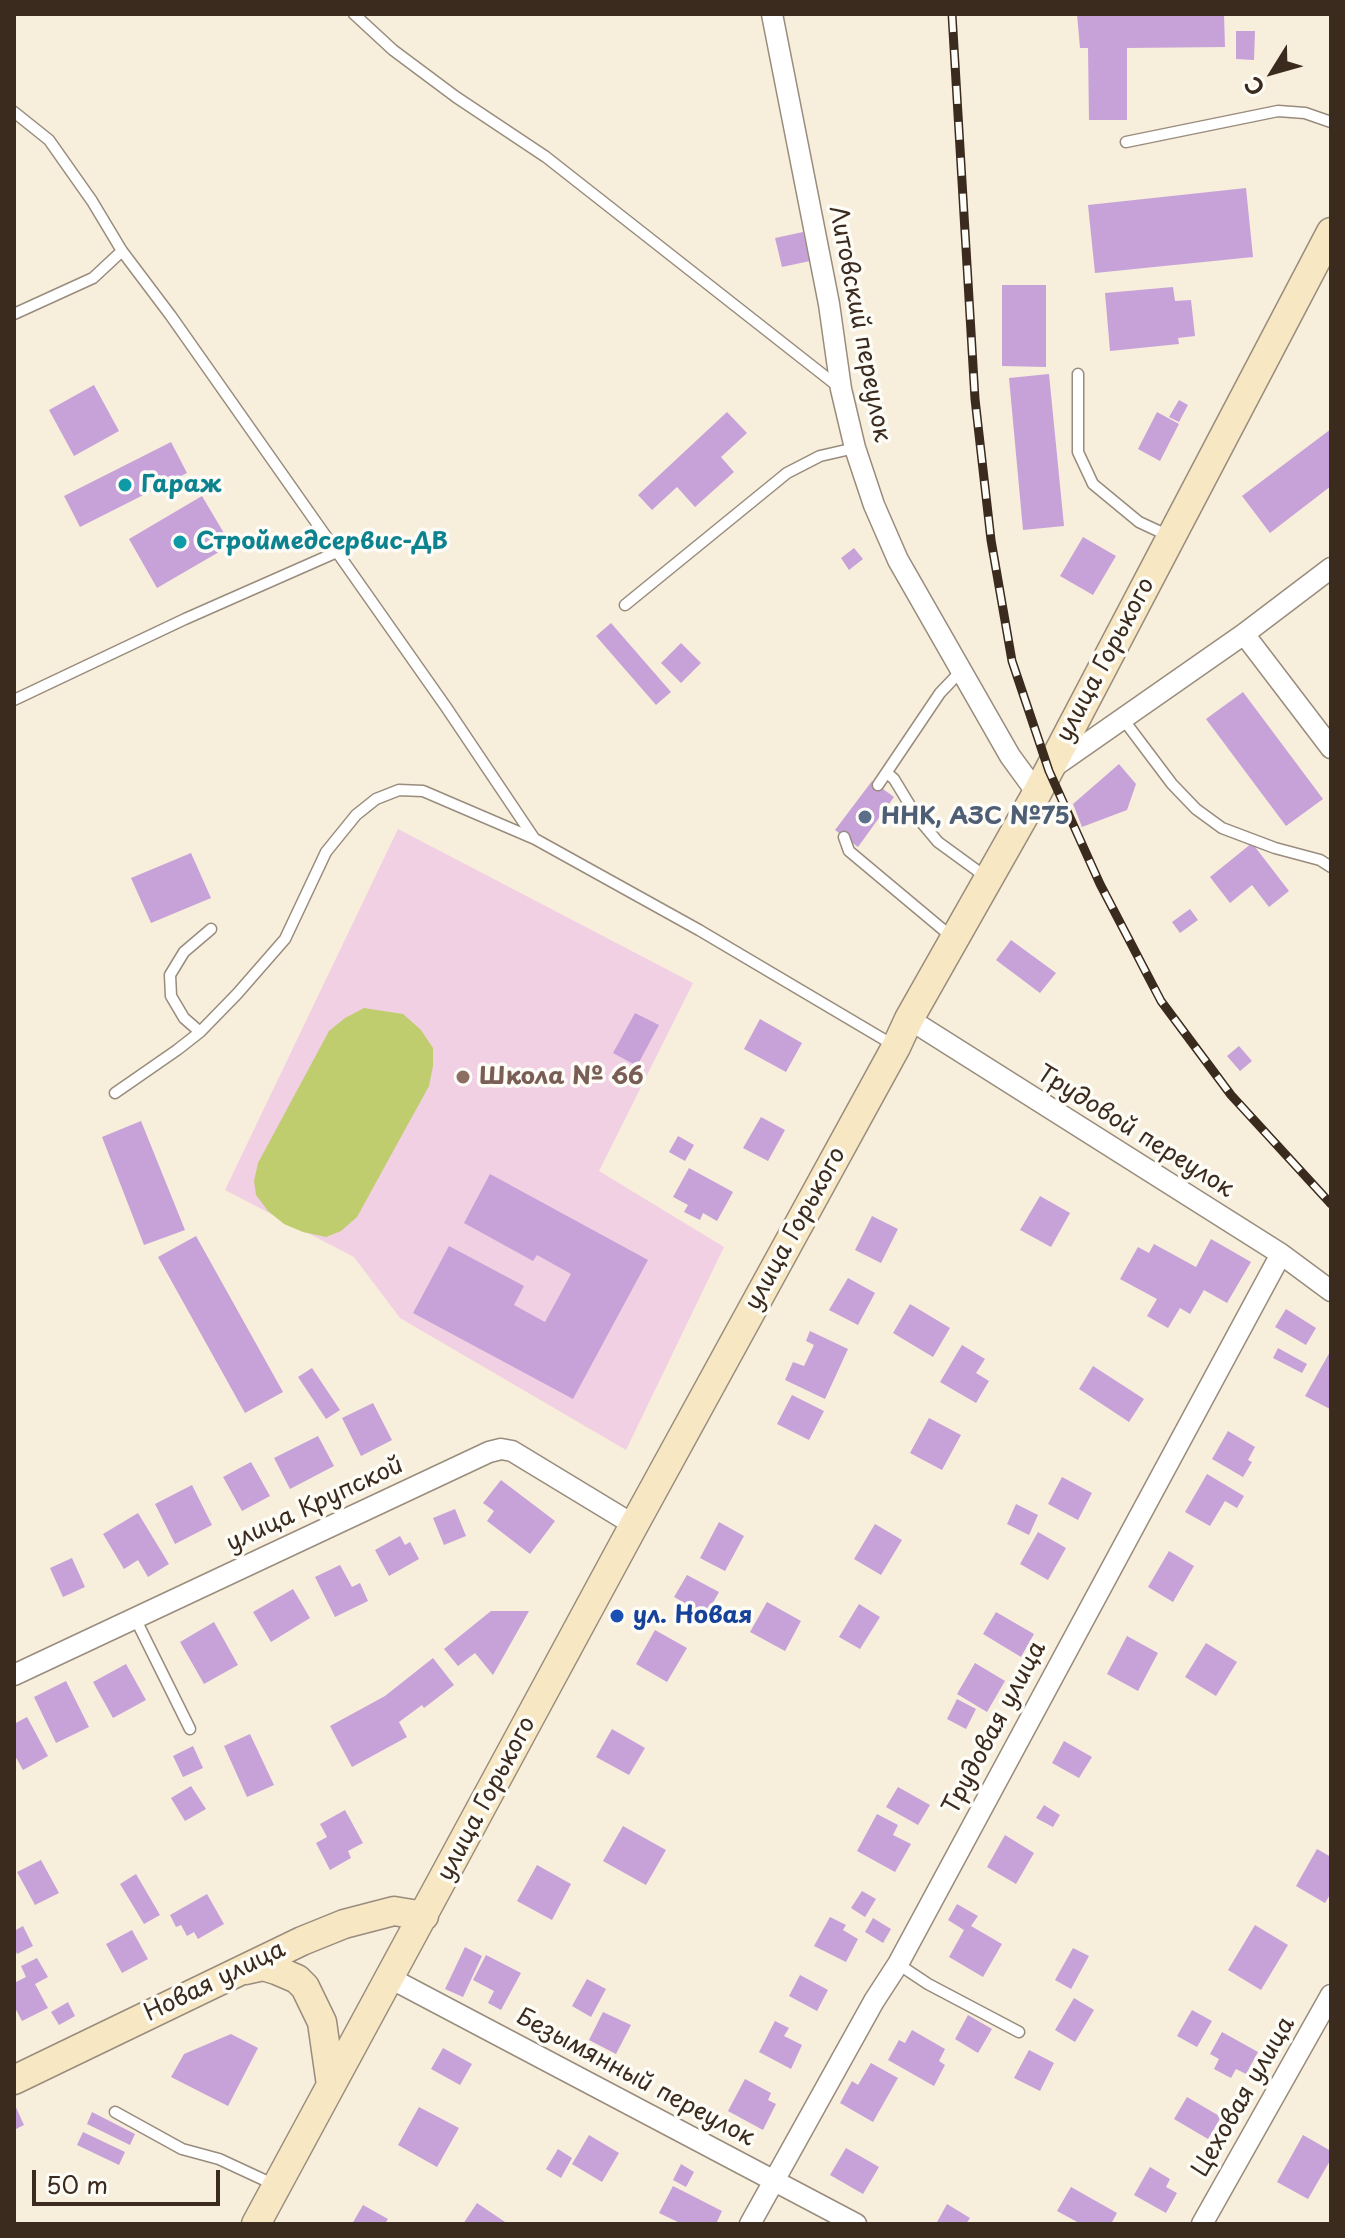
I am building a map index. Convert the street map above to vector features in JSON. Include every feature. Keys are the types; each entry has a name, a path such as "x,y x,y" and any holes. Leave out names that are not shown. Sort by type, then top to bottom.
{"main road":[{"name":"улица Горького","path":"256,2224 909,1019 1043,782 1331,232"},
{"name":"Новая улица","path":"14,2080 232,1973 344,1924 394,1911 424,1916"},
{"path":"232,1973 263,1966 297,1979 305,1987 322,2022 331,2085"}],"street":[{"name":"Литовский переулок","path":"772,14 829,304 841,389 855,448 874,505 898,560 1010,756 1043,782"},
{"path":"1043,782 1123,719 1331,568"},
{"path":"1244,634 1331,748"},
{"name":"Трудовой переулок","path":"909,1019 1281,1254 1331,1291"},
{"name":"Трудовая улица","path":"750,2224 874,2001 898,1964 1281,1254"},
{"name":"улица Крупской","path":"14,1675 501,1449 512,1451 634,1525"},
{"name":"Безымянный переулок","path":"390,1978 856,2224"},
{"name":"Цеховая улица","path":"1202,2224 1331,1995"}],"lane":[{"path":"354,14 393,50 456,97 546,157 841,389"},
{"path":"1126,142 1278,111 1305,113 1331,122"},
{"path":"14,112 49,140 122,251 337,552 535,839"},
{"path":"14,314 93,278 122,251"},
{"path":"1078,374 1078,452 1093,484 1139,522 1171,537"},
{"path":"625,605 787,473 820,456 855,448"},
{"path":"14,700 185,619 337,552"},
{"path":"878,785 940,693 963,670"},
{"path":"1123,719 1172,784 1209,819 1222,828 1275,848 1320,860 1331,867"},
{"path":"887,773 938,842 987,878"},
{"path":"115,1093 200,1032 237,994 285,939 326,852 356,815 376,799 399,790 423,791 535,839 699,930 896,1047"},
{"path":"844,837 849,851 954,939"},
{"path":"200,1032 184,1018 171,996 170,975 184,952 211,929"},
{"path":"135,1618 190,1729"},
{"path":"898,1964 928,1984 1019,2032"},
{"path":"115,2112 182,2149 219,2159 277,2186"}],"shaded area":[{"name":"Школа № 66","path":"398,829 693,983 599,1171 724,1247 626,1450 400,1318 354,1257 225,1190"}],"green space":[{"path":"364,1008 403,1014 421,1030 433,1048 429,1086 357,1217 341,1231 326,1237 303,1232 284,1224 268,1211 256,1195 254,1181 258,1163 329,1031"}],"building":[{"path":"1077,14 1224,14 1225,47 1127,48 1127,120 1089,120 1088,48 1080,48"},
{"path":"1236,31 1255,31 1254,60 1236,59"},
{"path":"1246,188 1253,257 1095,273 1088,205"},
{"path":"803,232 810,261 782,267 775,238"},
{"path":"1002,285 1046,285 1046,367 1002,366"},
{"path":"1173,287 1175,301 1191,300 1195,336 1178,338 1179,344 1110,351 1105,293"},
{"path":"1049,374 1064,526 1023,530 1009,378"},
{"path":"94,385 119,431 74,456 49,410"},
{"path":"1179,400 1188,405 1179,422 1169,417"},
{"path":"727,412 747,433 721,457 734,472 695,507 677,487 652,510 638,495"},
{"path":"1157,412 1179,424 1160,461 1138,449"},
{"path":"1331,429 1331,486 1270,533 1242,496"},
{"name":"Гараж","path":"171,442 187,473 80,527 64,496"},
{"name":"Строймедсервис-ДВ","path":"202,496 231,545 157,588 129,539"},
{"path":"1083,537 1116,556 1093,595 1060,576"},
{"path":"854,548 863,559 849,570 841,558"},
{"path":"611,623 671,692 656,705 596,636"},
{"path":"681,643 701,663 681,683 661,663"},
{"path":"1243,692 1323,799 1286,826 1206,719"},
{"path":"1119,764 1136,784 1127,810 1082,827 1073,804"},
{"path":"872,781 894,797 858,847 835,830"},
{"path":"1252,843 1289,891 1269,907 1252,885 1230,903 1210,877"},
{"path":"191,853 211,898 151,923 131,878"},
{"path":"1190,909 1198,920 1180,933 1172,922"},
{"path":"1011,940 1056,973 1040,993 996,960"},
{"path":"635,1013 659,1025 637,1066 613,1053"},
{"path":"760,1019 802,1043 786,1072 744,1049"},
{"path":"1239,1046 1252,1061 1240,1071 1227,1056"},
{"path":"761,1117 785,1130 768,1161 743,1148"},
{"path":"141,1121 185,1230 144,1245 102,1137"},
{"path":"678,1136 694,1145 685,1161 669,1152"},
{"path":"689,1168 733,1192 717,1221 703,1213 700,1220 684,1212 688,1205 673,1197"},
{"path":"490,1174 648,1260 573,1399 413,1313 449,1246 524,1286 514,1305 545,1322 571,1274 537,1255 533,1261 464,1223"},
{"path":"1040,1196 1070,1213 1051,1247 1020,1230"},
{"path":"872,1216 898,1229 881,1263 855,1250"},
{"path":"196,1236 283,1392 245,1413 158,1257"},
{"path":"1211,1239 1251,1262 1227,1303 1204,1290 1190,1314 1180,1308 1168,1328 1147,1316 1157,1299 1120,1279 1138,1247 1149,1253 1154,1244 1196,1267"},
{"path":"848,1278 875,1293 858,1325 829,1310"},
{"path":"910,1304 950,1328 933,1357 893,1333"},
{"path":"1286,1309 1316,1328 1306,1345 1275,1327"},
{"path":"810,1331 848,1349 825,1399 785,1380 793,1362 804,1366 814,1345 806,1341"},
{"path":"962,1345 985,1359 976,1373 989,1381 976,1403 940,1382"},
{"path":"1278,1348 1307,1364 1302,1373 1273,1358"},
{"path":"1331,1350 1331,1407 1330,1409 1305,1396"},
{"path":"1093,1366 1144,1399 1129,1422 1079,1389"},
{"path":"312,1368 340,1410 326,1419 298,1377"},
{"path":"792,1395 824,1411 809,1440 777,1424"},
{"path":"373,1403 392,1440 361,1456 342,1418"},
{"path":"929,1418 961,1435 942,1470 910,1453"},
{"path":"1228,1431 1255,1447 1248,1460 1252,1462 1243,1477 1212,1459"},
{"path":"318,1436 334,1466 290,1489 274,1458"},
{"path":"251,1462 270,1496 242,1511 223,1477"},
{"path":"1207,1474 1244,1496 1237,1508 1225,1501 1210,1526 1185,1512"},
{"path":"1062,1477 1092,1493 1078,1520 1048,1504"},
{"path":"501,1480 555,1521 530,1554 487,1521 494,1511 483,1503"},
{"path":"192,1485 212,1525 175,1544 155,1504"},
{"path":"1016,1504 1038,1515 1029,1535 1007,1524"},
{"path":"455,1509 466,1536 444,1545 433,1518"},
{"path":"138,1513 169,1564 148,1577 138,1560 124,1569 103,1534"},
{"path":"719,1522 744,1536 725,1571 700,1558"},
{"path":"875,1524 902,1540 881,1575 854,1559"},
{"path":"1038,1532 1066,1548 1048,1580 1020,1564"},
{"path":"400,1536 405,1545 410,1542 419,1559 389,1576 375,1550"},
{"path":"1169,1551 1194,1566 1173,1602 1148,1587"},
{"path":"72,1558 85,1587 63,1597 50,1568"},
{"path":"340,1565 352,1587 360,1583 368,1601 335,1617 315,1577"},
{"path":"687,1575 719,1592 706,1615 674,1597"},
{"path":"293,1589 310,1618 271,1642 253,1612"},
{"path":"767,1602 801,1621 785,1651 750,1632"},
{"path":"859,1604 880,1617 860,1649 839,1637"},
{"path":"491,1611 529,1611 493,1675 475,1653 458,1666 444,1649"},
{"path":"996,1612 1034,1634 1021,1657 983,1634"},
{"path":"214,1622 238,1665 204,1684 180,1642"},
{"path":"655,1630 687,1648 667,1682 636,1664"},
{"path":"1127,1636 1158,1653 1138,1691 1107,1674"},
{"path":"1206,1643 1237,1662 1216,1696 1185,1677"},
{"path":"433,1658 454,1685 399,1722 407,1737 352,1767 330,1726 385,1696"},
{"path":"975,1663 1005,1681 987,1712 957,1694"},
{"path":"126,1664 146,1700 113,1718 93,1682"},
{"path":"66,1681 89,1727 56,1743 34,1697"},
{"path":"957,1699 976,1709 966,1729 947,1719"},
{"path":"27,1717 48,1756 23,1770 14,1754 14,1724"},
{"path":"612,1729 645,1748 629,1775 596,1757"},
{"path":"250,1734 274,1785 247,1797 224,1746"},
{"path":"1064,1741 1092,1757 1079,1778 1052,1763"},
{"path":"193,1746 203,1768 183,1777 173,1756"},
{"path":"191,1786 206,1809 185,1821 171,1798"},
{"path":"898,1787 930,1805 918,1825 886,1807"},
{"path":"1044,1805 1060,1815 1053,1827 1036,1818"},
{"path":"345,1810 363,1843 348,1851 351,1858 330,1870 316,1843 327,1837 320,1824"},
{"path":"877,1814 898,1825 893,1835 911,1844 895,1872 857,1851"},
{"path":"623,1826 666,1850 646,1885 603,1861"},
{"path":"1005,1835 1034,1853 1016,1884 987,1867"},
{"path":"1317,1849 1331,1857 1331,1893 1325,1903 1296,1886"},
{"path":"41,1860 59,1893 35,1905 17,1872"},
{"path":"537,1865 571,1884 552,1920 517,1901"},
{"path":"136,1874 160,1915 144,1924 120,1884"},
{"path":"862,1891 876,1899 865,1917 851,1908"},
{"path":"207,1894 224,1924 198,1939 194,1932 187,1936 181,1925 176,1927 170,1915"},
{"path":"957,1904 978,1916 971,1926 1002,1944 983,1977 949,1957 964,1930 948,1920"},
{"path":"830,1917 846,1925 843,1930 858,1939 846,1962 814,1946"},
{"path":"873,1918 891,1929 883,1943 865,1932"},
{"path":"1255,1925 1288,1945 1261,1990 1228,1970"},
{"path":"23,1926 33,1946 17,1954 14,1931"},
{"path":"132,1930 148,1959 122,1973 106,1944"},
{"path":"465,1947 482,1956 463,1997 445,1989"},
{"path":"1073,1948 1089,1956 1071,1989 1055,1980"},
{"path":"486,1955 521,1973 501,2010 488,2003 494,1991 473,1980"},
{"path":"37,1958 48,1977 35,1984 48,2008 22,2021 14,2006 14,1983 26,1977 21,1966"},
{"path":"800,1975 828,1990 817,2011 789,1996"},
{"path":"587,1979 606,1989 591,2017 572,2006"},
{"path":"1074,1998 1094,2010 1075,2042 1055,2030"},
{"path":"68,2002 75,2016 59,2025 51,2012"},
{"path":"1192,2010 1212,2021 1197,2047 1177,2036"},
{"path":"603,2012 631,2025 616,2054 589,2040"},
{"path":"968,2015 992,2029 978,2053 955,2039"},
{"path":"775,2021 789,2028 784,2036 802,2045 791,2069 759,2052"},
{"path":"912,2030 945,2049 939,2061 945,2065 934,2086 888,2060 899,2040 905,2043"},
{"path":"1222,2032 1258,2052 1246,2074 1236,2069 1231,2078 1214,2069 1219,2059 1210,2054"},
{"path":"231,2034 258,2048 228,2106 171,2077 184,2054"},
{"path":"443,2048 472,2064 460,2085 431,2069"},
{"path":"1029,2050 1054,2063 1040,2091 1014,2078"},
{"path":"871,2063 898,2078 873,2122 840,2103 852,2081 858,2085"},
{"path":"745,2079 771,2093 768,2100 776,2104 763,2130 728,2111"},
{"path":"1187,2097 1221,2117 1208,2139 1174,2119"},
{"path":"14,2103 24,2125 14,2130"},
{"path":"419,2107 459,2128 437,2167 398,2145"},
{"path":"92,2112 135,2134 130,2145 87,2124"},
{"path":"83,2132 125,2152 119,2165 77,2145"},
{"path":"589,2135 619,2153 602,2182 572,2164"},
{"path":"1303,2135 1331,2151 1331,2159 1308,2199 1277,2182"},
{"path":"846,2148 879,2167 863,2194 830,2175"},
{"path":"558,2149 572,2158 561,2178 546,2169"},
{"path":"681,2164 694,2172 686,2187 673,2180"},
{"path":"1150,2167 1170,2179 1166,2187 1177,2193 1166,2213 1134,2195"},
{"path":"673,2186 722,2211 716,2224 682,2224 659,2213"},
{"path":"1071,2187 1117,2213 1111,2224 1081,2224 1057,2211"},
{"path":"477,2203 508,2224 463,2224"},
{"path":"947,2204 970,2218 966,2224 936,2224"},
{"path":"363,2205 388,2219 385,2224 352,2224"}],"railway":[{"path":"952,14 975,399 991,540 1012,661 1049,771 1100,884 1161,1001 1231,1095 1331,1204"}],"place":[{"name":"Гараж","path":"125,485"},
{"name":"Строймедсервис-ДВ","path":"180,542"},
{"name":"ННК, АЗС №75","path":"865,817"},
{"name":"Школа № 66","path":"463,1077"},
{"name":"ул. Новая","path":"617,1616"}]}
